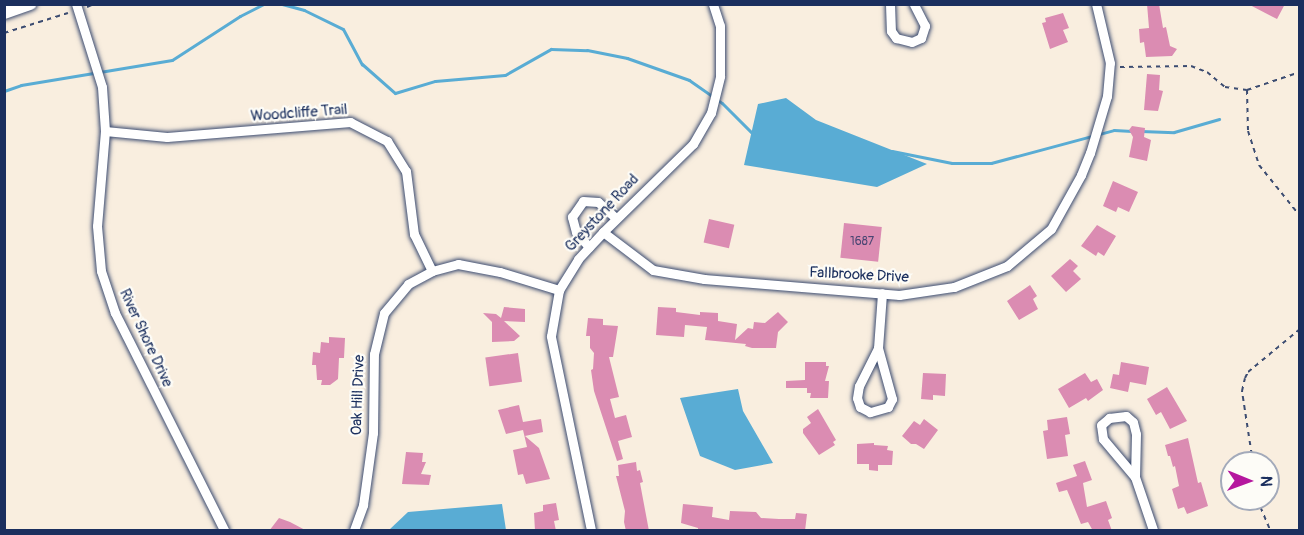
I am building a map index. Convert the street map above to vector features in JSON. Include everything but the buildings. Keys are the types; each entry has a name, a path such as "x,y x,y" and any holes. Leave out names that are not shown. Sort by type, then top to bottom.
{"street":[{"path":"4,13 30,4"},
{"name":"Greystone Road","path":"591,531 551,336 559,290 589,247 693,144 711,113 720,76 720,26 713,4"},
{"path":"890,4 891,31 896,38 912,42 921,38 925,26 914,4"},
{"name":"Fallbrooke Drive","path":"603,232 653,270 704,279 899,295 954,287 1007,266 1051,229 1081,175 1090,153 1107,96 1109,67 1101,19 1096,4"},
{"name":"River Shore Drive","path":"77,7 102,87 105,131 97,226 101,271 115,313 224,531"},
{"name":"Woodcliffe Trail","path":"105,131 167,137 350,122 387,141 406,171 414,234 432,271"},
{"path":"589,247 576,232 572,217 583,201 598,202 616,218"},
{"name":"Oak Hill Drive","path":"354,531 363,505 373,433 374,354 384,313 408,284 432,271 458,264 500,272 559,290"},
{"path":"878,348 859,386 857,398 860,407 870,412 888,407 892,399 878,348 882,293"},
{"path":"1135,477 1103,439 1101,425 1109,418 1126,416 1133,422 1136,434 1135,477 1153,531"}],"path":[{"path":"4,33 77,7 94,4"},
{"path":"1109,67 1191,66 1208,72 1225,87 1247,90 1299,72"},
{"path":"1247,90 1248,131 1259,165 1299,216"},
{"path":"1251,451 1242,391 1245,378 1248,372 1299,330"},
{"path":"1262,511 1270,531"}],"water":[{"path":"786,98 816,120 927,164 877,187 744,165 758,104"},
{"path":"738,389 743,411 773,463 735,470 700,456 680,398"},
{"path":"502,504 506,530 389,530 408,512"}],"waterway":[{"path":"4,91 21,85 172,60 240,16 264,4"},
{"path":"282,4 304,10 343,29 362,64 395,93 435,81 505,75 551,49 587,50 627,58 689,80 722,103 753,134"},
{"path":"1141,131 1174,132 1219,119"},
{"path":"892,151 952,163 991,163 1114,130 1132,131"}]}
